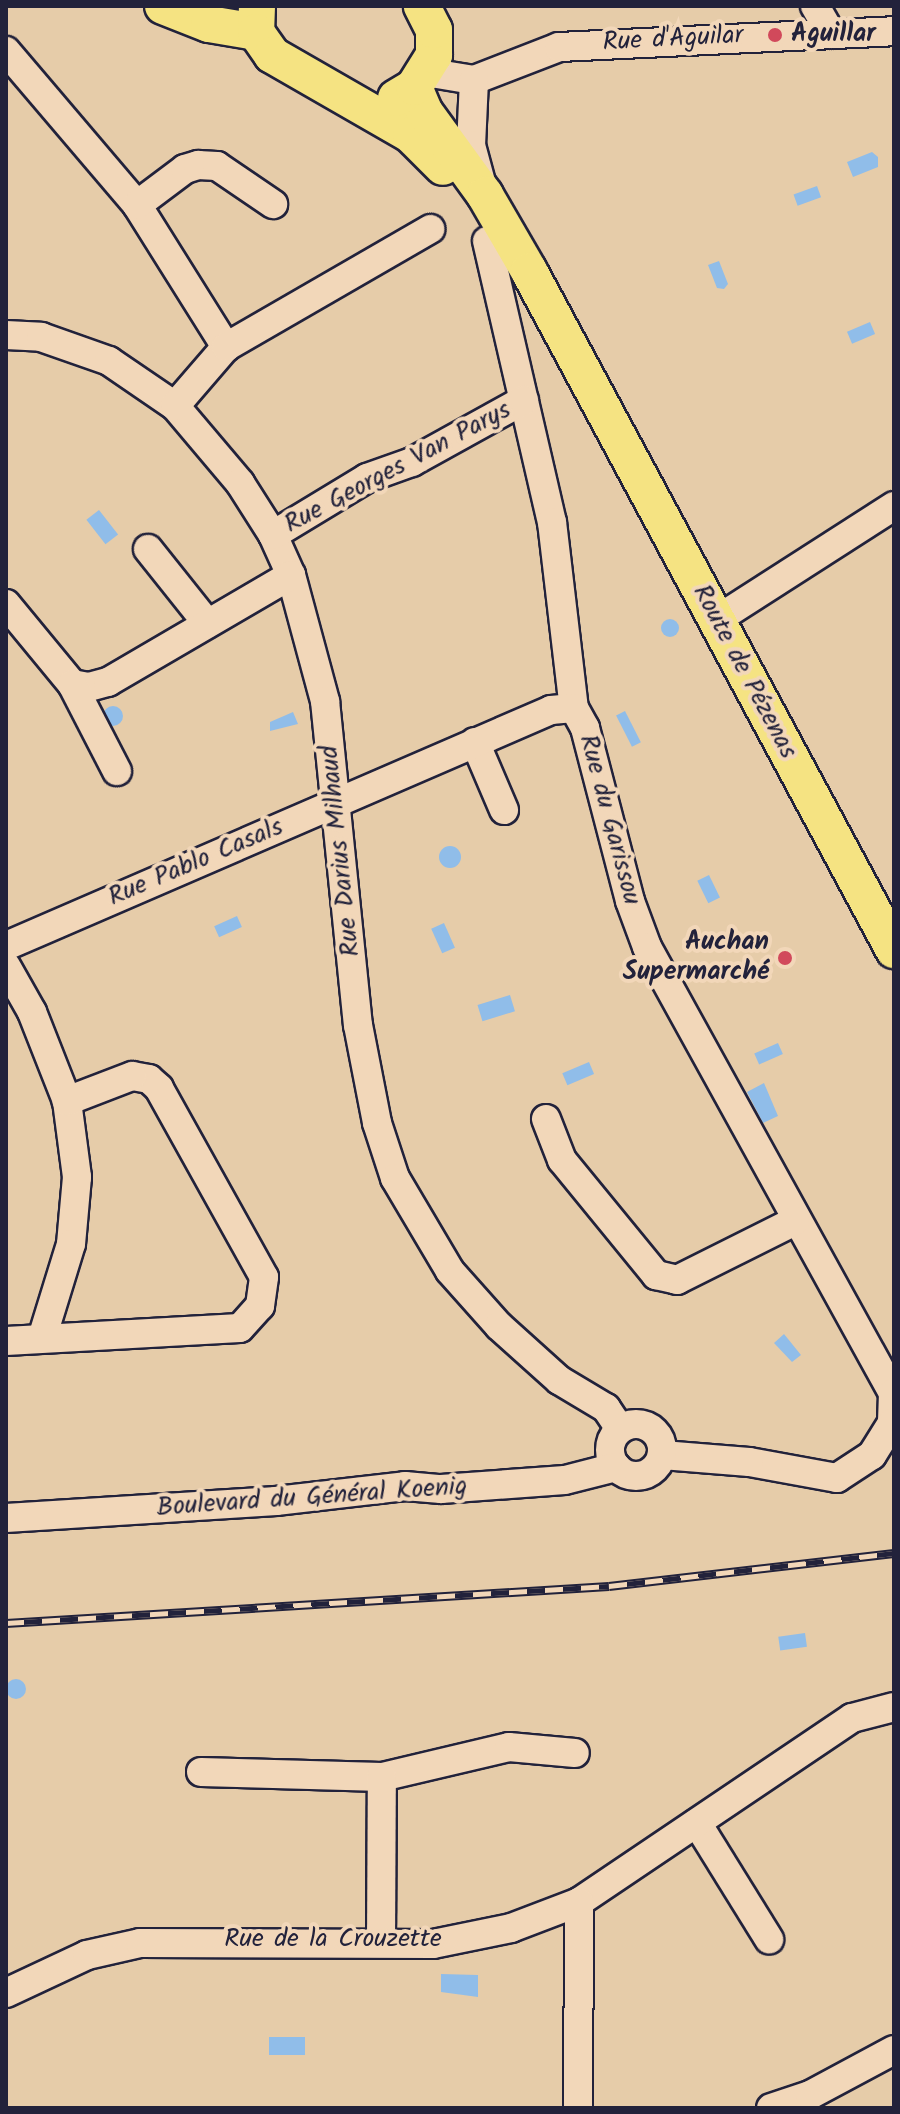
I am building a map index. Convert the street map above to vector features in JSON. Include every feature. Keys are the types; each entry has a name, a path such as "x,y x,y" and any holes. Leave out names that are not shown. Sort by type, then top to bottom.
{"main road":[{"path":"163,6 209,24 257,19 272,55 363,104 411,135 472,189 487,241 593,394"},
{"path":"422,6 434,30 425,71 424,111 593,394"},
{"path":"363,104 395,99 425,71"},
{"name":"Route de Pézenas","path":"593,394 718,619 894,950"}],"street":[{"path":"815,6 831,34"},
{"name":"Rue d'Aguilar","path":"474,80 502,66 559,47 894,31"},
{"path":"6,51 137,205 226,347"},
{"name":"Rue d'Aguilar","path":"425,71 502,66"},
{"path":"425,71 474,80 472,189"},
{"path":"137,205 185,169 198,165 217,166 273,204"},
{"path":"175,406 226,347 430,229"},
{"name":"Rue du Garissou","path":"487,241 552,522 574,708 585,728 647,947 795,1221 893,1393"},
{"name":"Rue Darius Milhaud","path":"6,335 41,337 109,361 175,406 240,483 273,535 291,575 323,687 358,1025 377,1123 395,1178 450,1271 499,1326 559,1380 606,1408 620,1429"},
{"name":"Rue Georges Van Parys","path":"273,535 367,478 412,462 524,400"},
{"path":"718,619 894,506"},
{"path":"148,549 207,623"},
{"path":"72,684 89,687 108,682 291,575"},
{"path":"6,604 72,684 117,771"},
{"name":"Rue Pablo Casals","path":"6,946 551,710 574,708"},
{"path":"475,742 504,810"},
{"path":"6,966 32,1012 67,1101 77,1177 71,1244 42,1338"},
{"path":"6,1341 240,1328 260,1306 264,1277 159,1088 149,1079 132,1076 67,1101"},
{"path":"546,1119 562,1160 656,1275 677,1280 795,1221"},
{"path":"662,1455 749,1462 837,1478 872,1455 892,1423 893,1393"},
{"path":"633,1423 647,1426 658,1435 662,1455 646,1475 624,1473 616,1467 611,1441 620,1429 633,1423"},
{"name":"Boulevard du Général Koenig","path":"6,1518 276,1501 405,1486 441,1489 565,1480 616,1467"},
{"name":"Rue de la Crouzette","path":"6,1993 87,1955 140,1943 433,1944 511,1928 579,1902 852,1718 894,1707"},
{"path":"201,1772 382,1777 509,1747 575,1753"},
{"path":"381,1943 382,1777"},
{"path":"697,1823 769,1939"},
{"path":"578,2108 579,1902"},
{"path":"771,2108 810,2095 894,2050"}],"water":[{"path":"872,152 878,157 878,167 853,177 847,162"},
{"path":"817,186 821,197 798,206 794,195"},
{"path":"719,261 728,284 724,289 717,288 708,265"},
{"path":"870,322 875,334 852,344 847,332"},
{"path":"99,510 118,534 105,544 86,520"},
{"path":"670,619 679,628 670,637 661,628"},
{"path":"113,706 120,709 123,716 120,723 113,726 106,723 103,716 106,709"},
{"path":"625,711 641,742 632,747 616,716"},
{"path":"293,712 298,724 270,731 270,722"},
{"path":"446,846 454,846 461,857 454,868 446,868 439,861 439,853"},
{"path":"709,875 720,897 708,903 697,881"},
{"path":"237,916 242,927 219,937 214,926"},
{"path":"444,923 455,948 442,953 431,929"},
{"path":"510,995 515,1011 482,1021 477,1005"},
{"path":"778,1043 783,1054 759,1065 754,1054"},
{"path":"589,1062 594,1074 567,1085 562,1073"},
{"path":"764,1083 778,1116 763,1123 747,1092"},
{"path":"784,1334 801,1355 792,1362 774,1343"},
{"path":"805,1633 807,1647 780,1651 778,1637"},
{"path":"16,1679 23,1682 26,1689 23,1696 16,1699 9,1696 6,1689 9,1682"},
{"path":"441,1974 478,1975 478,1997 441,1992"},
{"path":"269,2037 305,2037 305,2055 269,2055"}],"railway":[{"path":"6,1623 609,1586 894,1553"}],"place":[{"name":"Aguillar","path":"775,35"},
{"name":"Auchan Supermarché","path":"785,958"}]}
